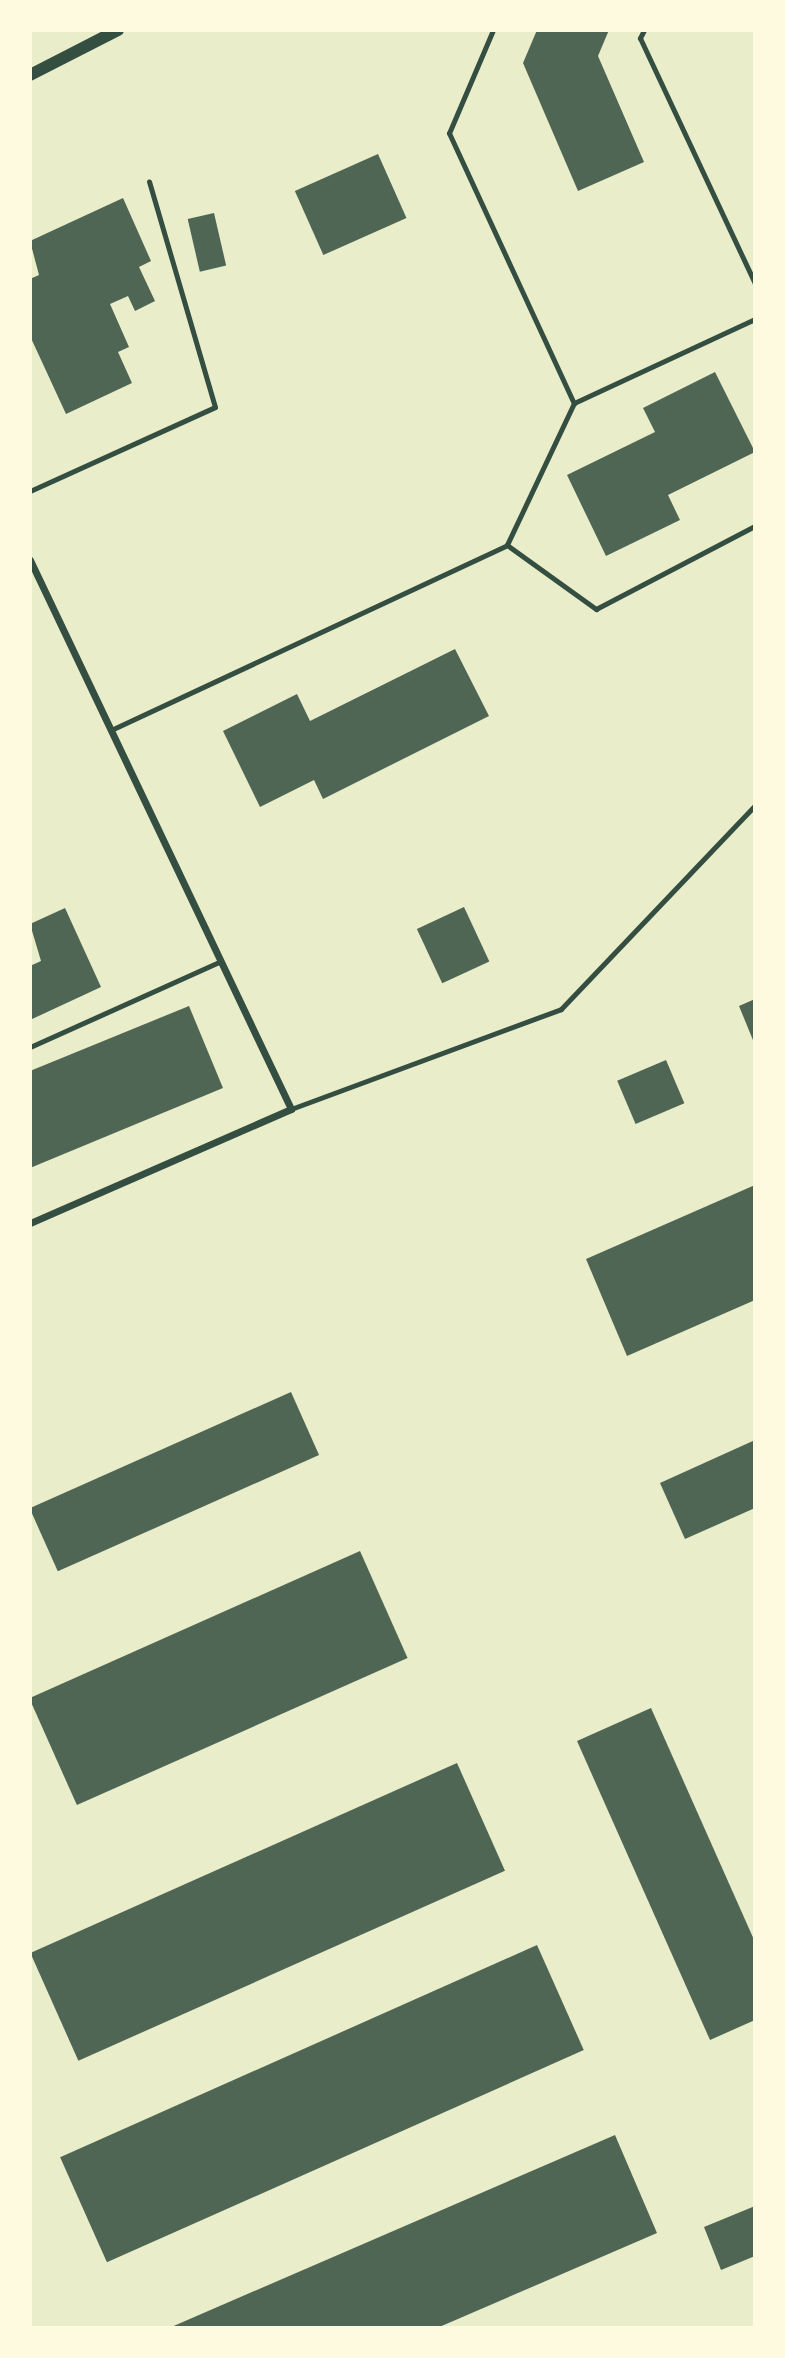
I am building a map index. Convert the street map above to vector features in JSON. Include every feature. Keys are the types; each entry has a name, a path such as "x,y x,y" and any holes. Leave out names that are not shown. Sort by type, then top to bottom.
{"street":[{"path":"30,75 118,30"},
{"path":"30,560 291,1109 30,1223"}],"lane":[{"path":"494,30 449,132 574,403"},
{"path":"644,30 640,38 755,283"},
{"path":"30,491 215,407 149,181"},
{"path":"111,730 507,545 574,403 755,318"},
{"path":"507,545 596,609 755,526"},
{"path":"291,1109 561,1009 755,805"},
{"path":"30,1047 221,961"}],"building":[{"path":"537,30 609,30 598,56 644,162 578,191 523,63"},
{"path":"378,154 406,218 323,255 295,191"},
{"path":"123,198 151,261 139,267 155,301 135,311 128,296 110,304 129,347 118,352 132,383 66,414 30,336 30,279 39,275 30,241"},
{"path":"214,213 226,266 200,272 188,219"},
{"path":"715,372 755,452 668,495 680,520 606,556 567,475 655,432 643,408"},
{"path":"455,649 489,716 323,799 314,780 260,807 223,731 297,694 310,721"},
{"path":"464,907 489,961 442,983 417,929"},
{"path":"65,908 101,987 30,1020 30,966 41,961 30,924"},
{"path":"755,999 755,1045 739,1006"},
{"path":"189,1006 223,1088 30,1168 30,1071"},
{"path":"666,1060 684,1103 636,1124 617,1081"},
{"path":"755,1185 755,1300 627,1356 586,1259"},
{"path":"291,1392 319,1455 58,1571 30,1508"},
{"path":"755,1440 755,1508 685,1539 660,1483"},
{"path":"360,1551 408,1658 77,1805 30,1698"},
{"path":"651,1708 755,1942 755,2020 710,2040 577,1741"},
{"path":"457,1763 505,1871 78,2061 30,1953"},
{"path":"537,1945 584,2050 107,2262 60,2157"},
{"path":"615,2135 657,2233 437,2328 169,2328"},
{"path":"755,2206 755,2256 721,2270 704,2227"}]}
